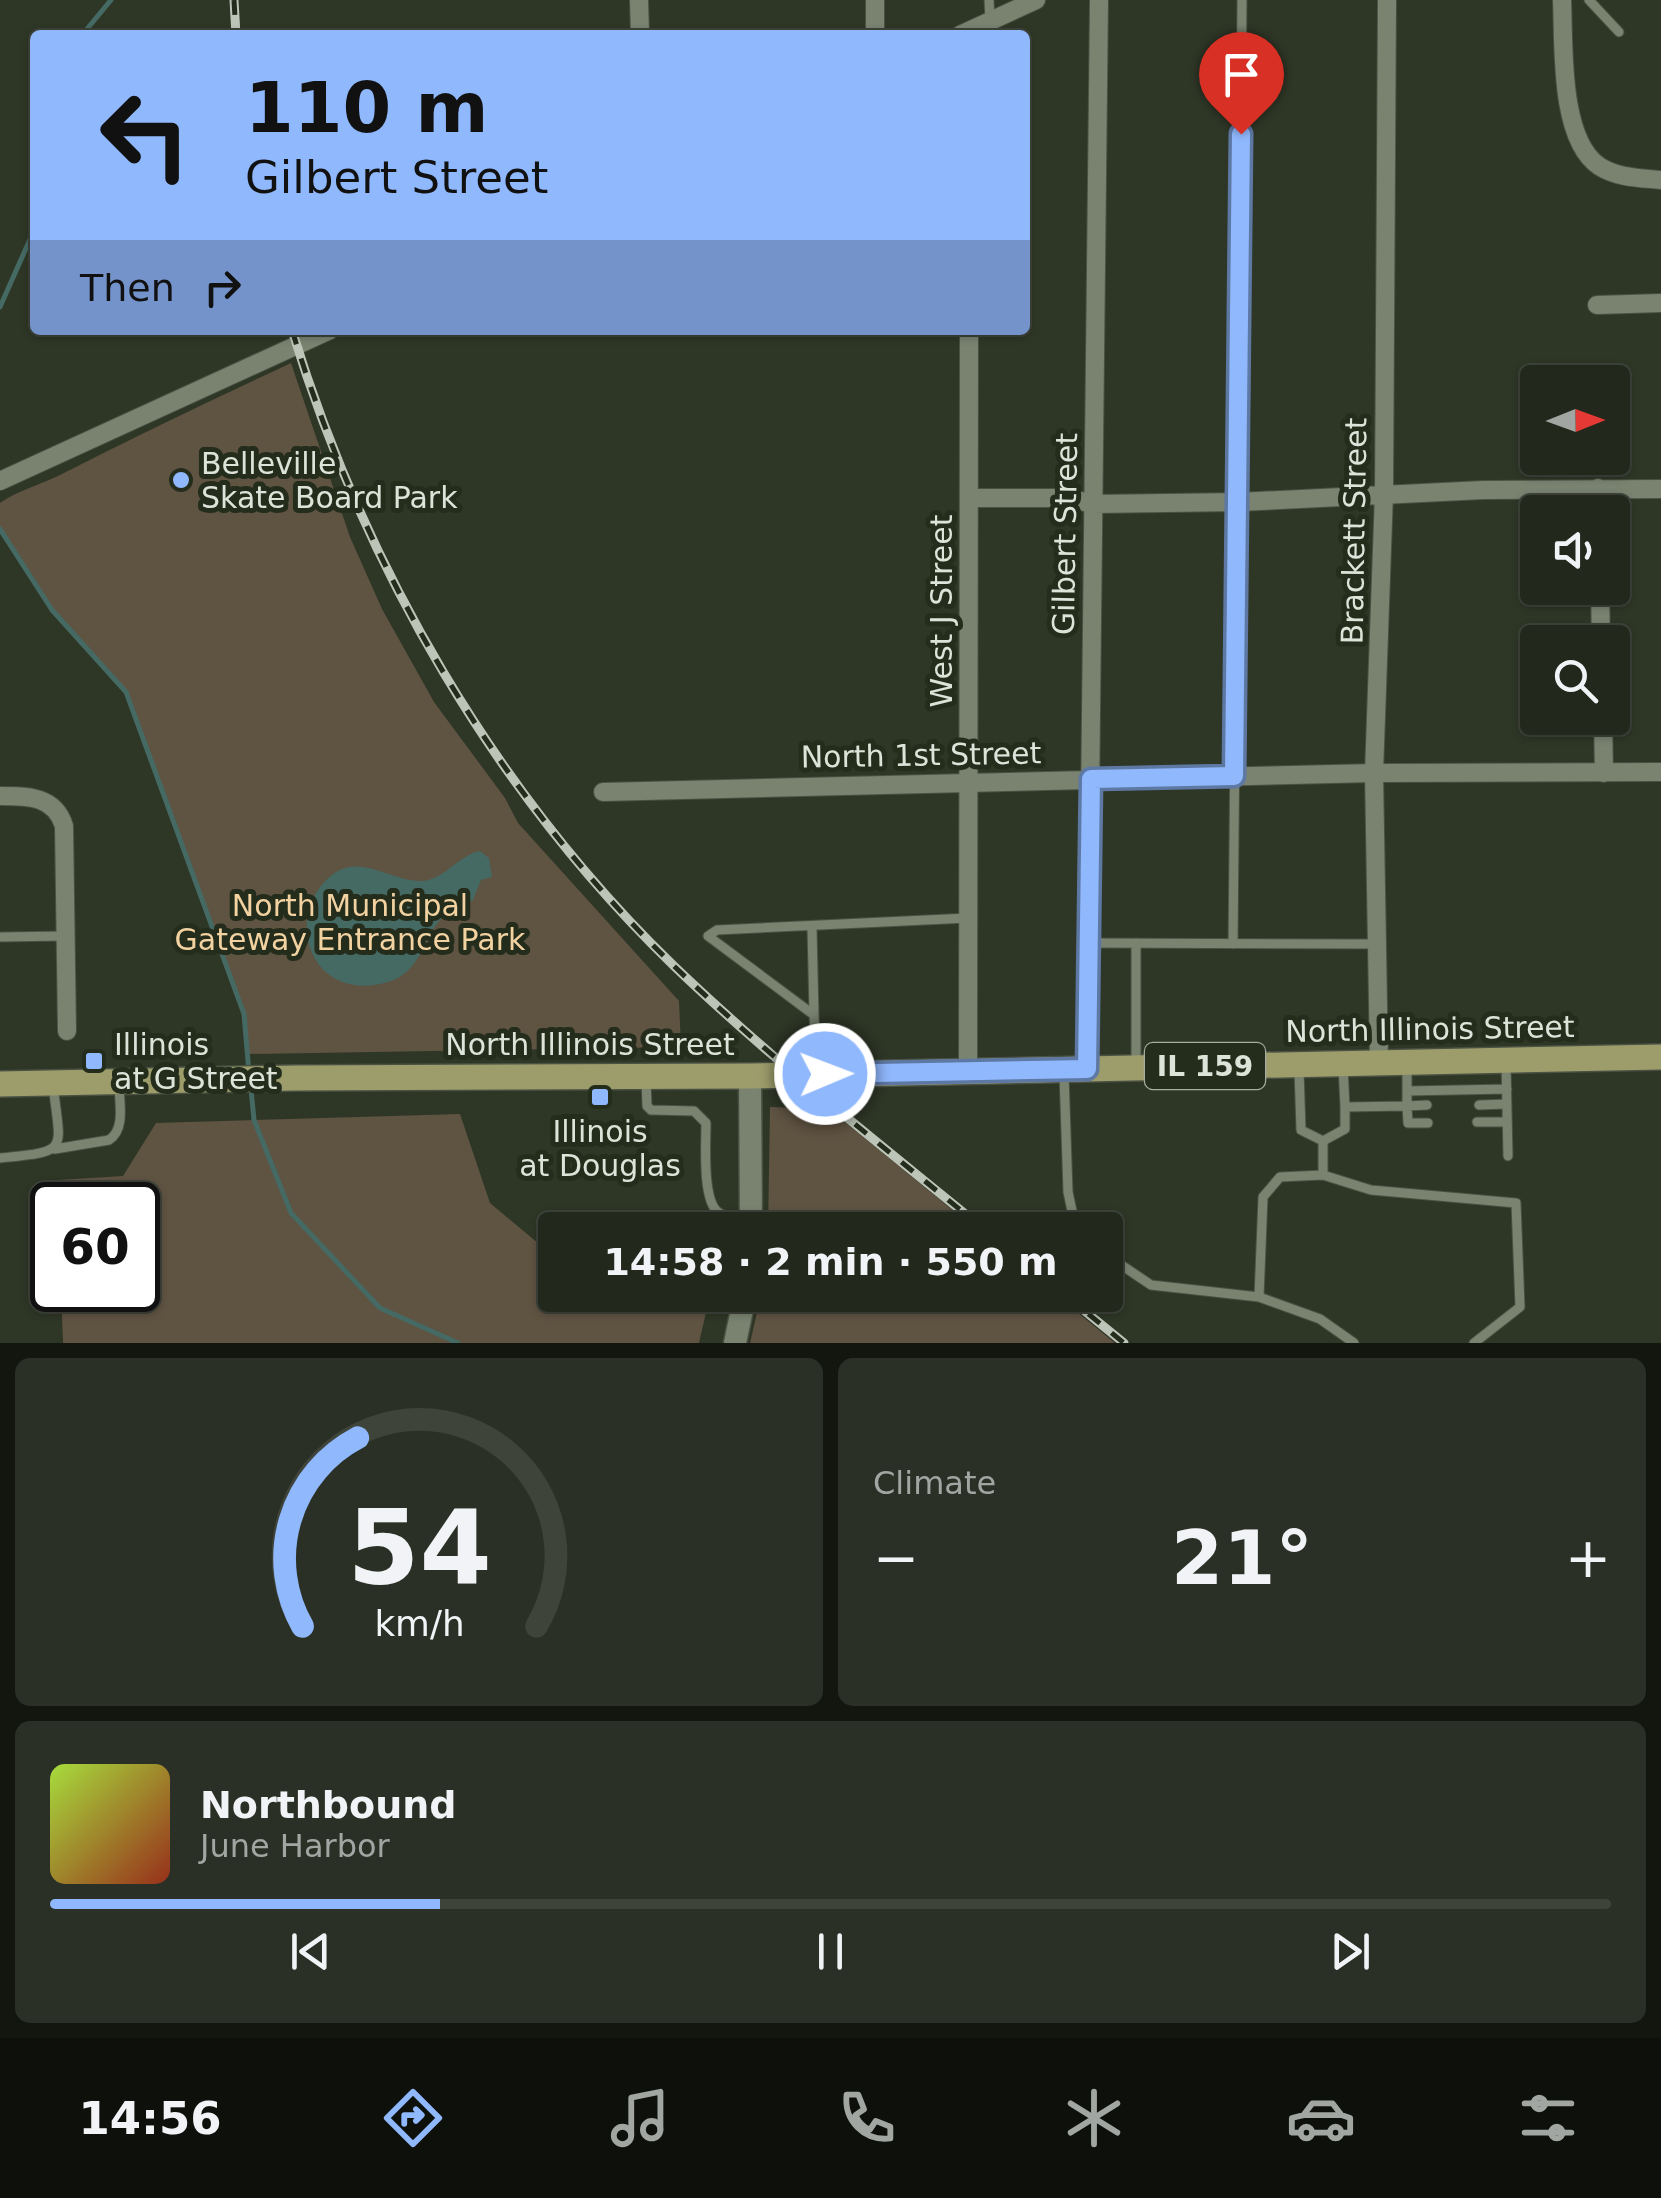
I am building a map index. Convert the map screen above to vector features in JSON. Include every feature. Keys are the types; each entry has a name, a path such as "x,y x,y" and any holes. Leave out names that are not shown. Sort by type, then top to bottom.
{"main road":[{"name":"North Illinois Street","path":"0,1084 750,1076 1661,1058"}],"street":[{"path":"639,0 640,30"},
{"path":"874,30 876,0"},
{"path":"970,30 1036,0"},
{"name":"Gilbert Street","path":"1076,1069 1089,943 1098,0"},
{"name":"Brackett Street","path":"1379,1062 1374,772 1384,493 1388,0"},
{"path":"1562,0 1568,100 1574,130 1585,152 1600,167 1628,178 1661,180"},
{"path":"1597,305 1661,303"},
{"path":"0,480 319,335"},
{"name":"West J Street","path":"968,1071 969,335"},
{"path":"1598,488 1598,495"},
{"path":"968,498 1068,498 1093,504 1240,502 1384,493 1661,488"},
{"path":"1603,735 1604,773"},
{"name":"North 1st Street","path":"603,792 1374,772 1661,772"},
{"path":"0,796 36,798 52,805 64,826 67,1031"},
{"path":"750,1076 751,1212"},
{"path":"735,1343 741,1312"}],"lane":[{"path":"989,0 990,20"},
{"path":"1232,944 1240,502 1242,0"},
{"path":"1589,0 1618,32"},
{"path":"814,1015 708,936 718,930 968,918"},
{"path":"812,928 815,1038 825,1074"},
{"path":"0,937 64,936"},
{"path":"1089,943 1377,944"},
{"path":"1136,943 1136,1068"},
{"path":"1506,1060 1508,1156"},
{"path":"1407,1062 1408,1123 1428,1123"},
{"path":"1323,1142 1345,1129 1343,1063"},
{"path":"1299,1064 1301,1130 1323,1142"},
{"path":"1072,1212 1068,1192 1076,1069"},
{"path":"646,1076 646,1106 651,1110 694,1111 706,1123 709,1200 717,1212"},
{"path":"53,1082 59,1139 55,1149"},
{"path":"0,1158 48,1153 116,1136 120,1127 119,1082"},
{"path":"1407,1091 1507,1089"},
{"path":"1478,1105 1507,1104"},
{"path":"1344,1107 1428,1106"},
{"path":"1477,1122 1507,1122"},
{"path":"1323,1142 1323,1175"},
{"path":"1259,1297 1263,1197 1280,1177 1323,1175 1371,1190 1516,1203 1520,1307 1474,1343"},
{"path":"1123,1266 1151,1285 1259,1297 1320,1318 1354,1343"}],"green space":[{"name":"North Municipal Gateway Entrance Park","path":"291,363 350,537 382,609 434,702 505,798 518,823 679,1001 681,1047 248,1054 244,1014 126,692 52,610 0,529 0,503"},
{"path":"770,1107 829,1109 955,1212 768,1212"},
{"path":"460,1114 490,1203 538,1243 538,1312 706,1312 699,1343 63,1343 62,1312 160,1312 160,1182 57,1180 123,1176 156,1123"},
{"path":"757,1312 1077,1312 1115,1343 750,1343"}],"water":[{"path":"480,851 489,858 492,877 481,880 473,900 440,920 414,964 399,978 361,986 339,980 322,969 307,932 309,911 317,892 332,875 343,869 364,867 409,880 429,880"}],"waterway":[{"path":"86,30 111,0"},
{"path":"0,307 30,239"},
{"path":"0,529 52,610 126,692 244,1014 249,1073"},
{"path":"251,1089 254,1120 291,1213 380,1308 458,1343"}],"railway":[{"path":"234,0 236,30"},
{"path":"294,335 357,505 398,590 443,672 549,827 609,899 711,1001 963,1212"},
{"path":"1086,1312 1124,1343"}],"place":[{"name":"Belleville Skate Board Park","path":"181,480"},
{"name":"Illinois at G Street","path":"94,1061"},
{"name":"Illinois at Douglas","path":"600,1097"}],"route":[{"path":"825,1074 1087,1069 1091,779 1234,776 1240,502 1241,134"}]}
